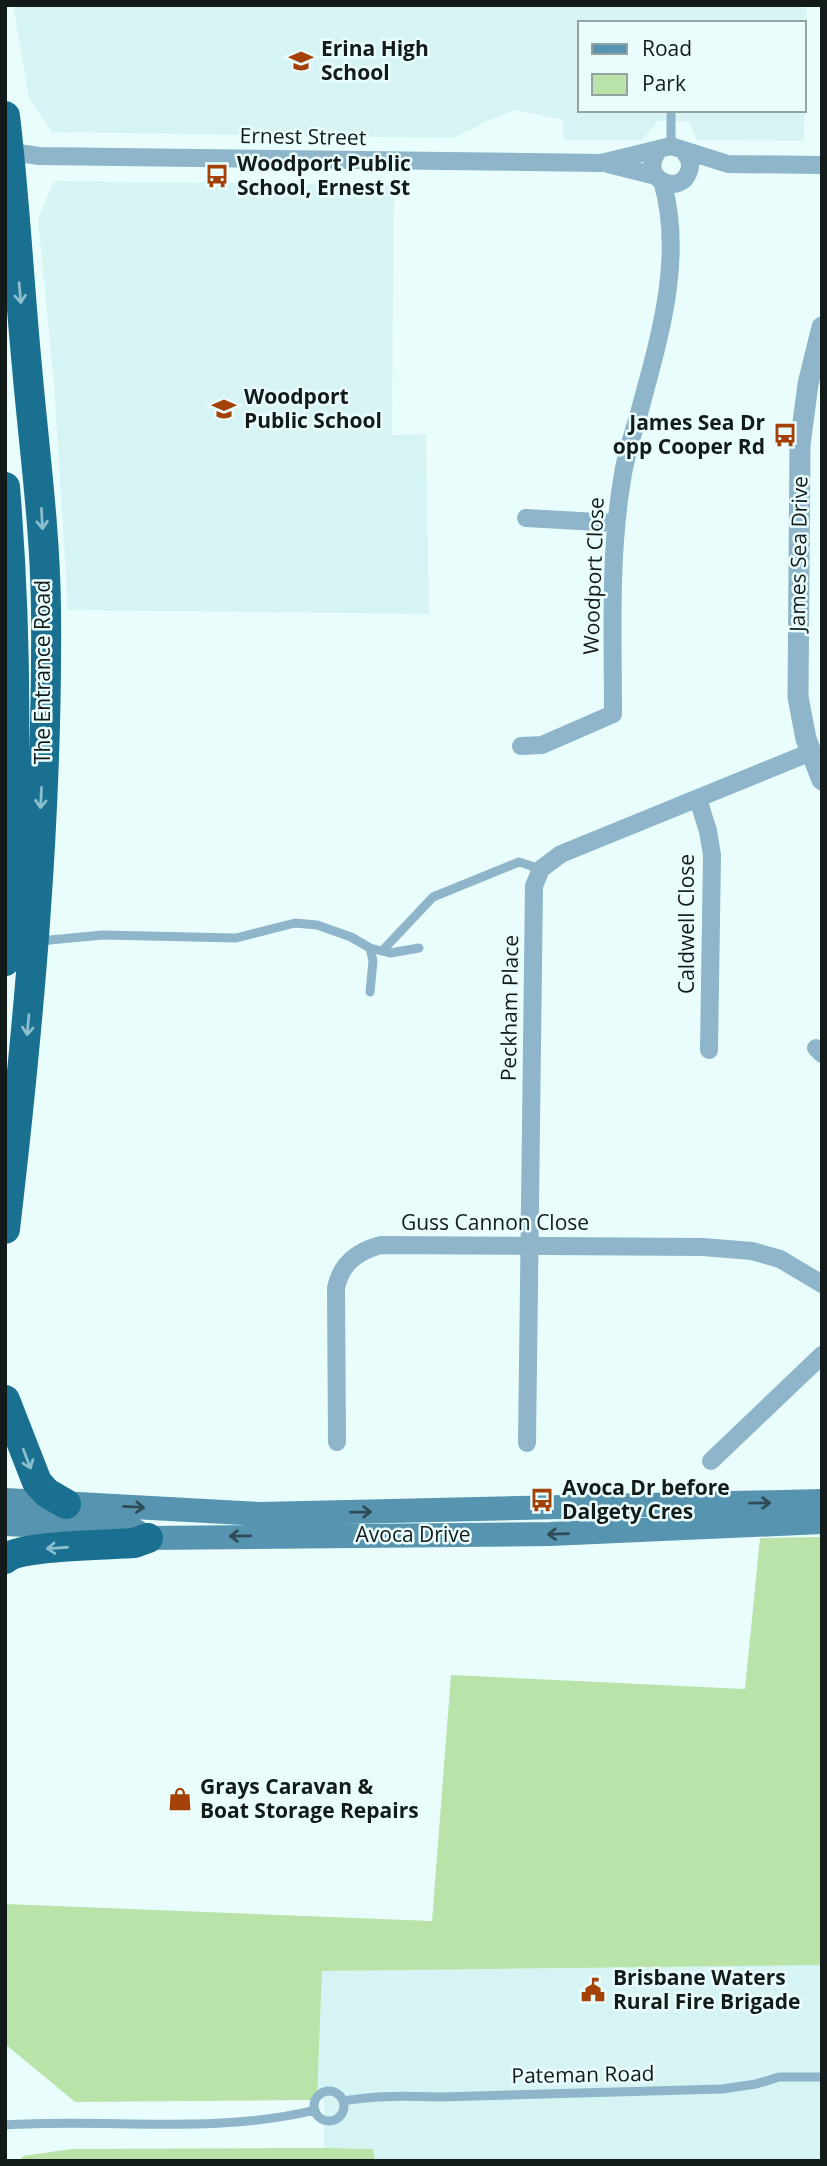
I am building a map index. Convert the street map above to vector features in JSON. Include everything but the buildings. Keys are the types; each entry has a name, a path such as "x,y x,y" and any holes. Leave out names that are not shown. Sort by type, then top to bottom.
{"highway":[{"name":"The Entrance Road","path":"5,116 40,486 46,608 42,779 34,942 28,1024 5,1229"},
{"name":"The Entrance Road","path":"5,487 13,614 15,777 5,961"},
{"path":"5,1401 37,1482 47,1493 66,1504"},
{"path":"5,1559 10,1554 30,1550 134,1543 148,1538"}],"main road":[{"name":"Avoca Drive","path":"5,1500 260,1514 822,1501"},
{"name":"Avoca Drive","path":"5,1524 134,1530 148,1538 550,1534 822,1522"}],"street":[{"name":"Ernest Street","path":"7,151 39,156 601,163 671,149 728,164 822,165"},
{"path":"671,149 689,160 689,172 684,178 670,184 659,179 652,161 671,149"},
{"name":"Ernest Street","path":"601,163 659,179"},
{"name":"Ernest Street","path":"684,178 728,164"},
{"name":"Woodport Close","path":"521,746 542,745 613,714 615,523 623,470 664,322 669,273 670,220 675,197 684,178"},
{"name":"Woodport Close","path":"659,179 670,220"},
{"name":"James Sea Drive","path":"822,327 815,384 800,445 798,697 806,738 822,780"},
{"path":"526,518 615,523"},
{"path":"541,869 561,854 811,752"},
{"name":"Caldwell Close","path":"698,799 712,855 709,1050"},
{"name":"Peckham Place","path":"527,1443 534,886 541,869"},
{"name":"Guss Cannon Close","path":"337,1442 336,1288 339,1275 351,1259 365,1249 382,1245 692,1247 752,1251 780,1259 822,1284"},
{"path":"710,1461 822,1355"}],"lane":[{"path":"671,112 671,149"},
{"path":"382,951 433,897 519,862 541,869"},
{"path":"34,942 103,935 236,938 295,922 317,925 351,937 370,948 390,953 419,948"},
{"path":"370,948 373,961 370,992"},
{"name":"Pateman Road","path":"343,2101 394,2096 722,2089 756,2084 779,2077 822,2077"},
{"path":"325,2092 336,2093 343,2101 344,2112 337,2120 321,2119 315,2110 316,2099 325,2092"},
{"path":"5,2125 231,2123 276,2119 315,2110"}],"shaded area":[{"name":"Erina High School","path":"13,5 807,5 806,50 806,21 578,21 578,112 805,112 804,141 697,140 689,122 658,121 642,140 564,140 563,120 516,110 454,138 52,132 29,99"},
{"name":"Woodport Public School","path":"54,181 394,185 392,435 426,434 429,614 68,610 54,383 38,219"},
{"path":"822,1965 822,2161 375,2161 372,2149 324,2148 324,2100 317,2100 322,1971"}],"green space":[{"path":"822,1537 822,1965 322,1971 317,2100 75,2102 5,2044 5,1904 432,1921 451,1675 745,1689 760,1538"},
{"path":"71,2149 373,2149 375,2161 20,2161 23,2156"}],"place":[{"name":"Erina High School","path":"301,61"},
{"name":"Woodport Public School, Ernest St","path":"217,176"},
{"name":"Woodport Public School","path":"224,409"},
{"name":"James Sea Dr opp Cooper Rd","path":"785,435"},
{"name":"Avoca Dr before Dalgety Cres","path":"542,1500"},
{"name":"Grays Caravan & Boat Storage Repairs","path":"180,1799"},
{"name":"Brisbane Waters Rural Fire Brigade","path":"593,1990"}]}
